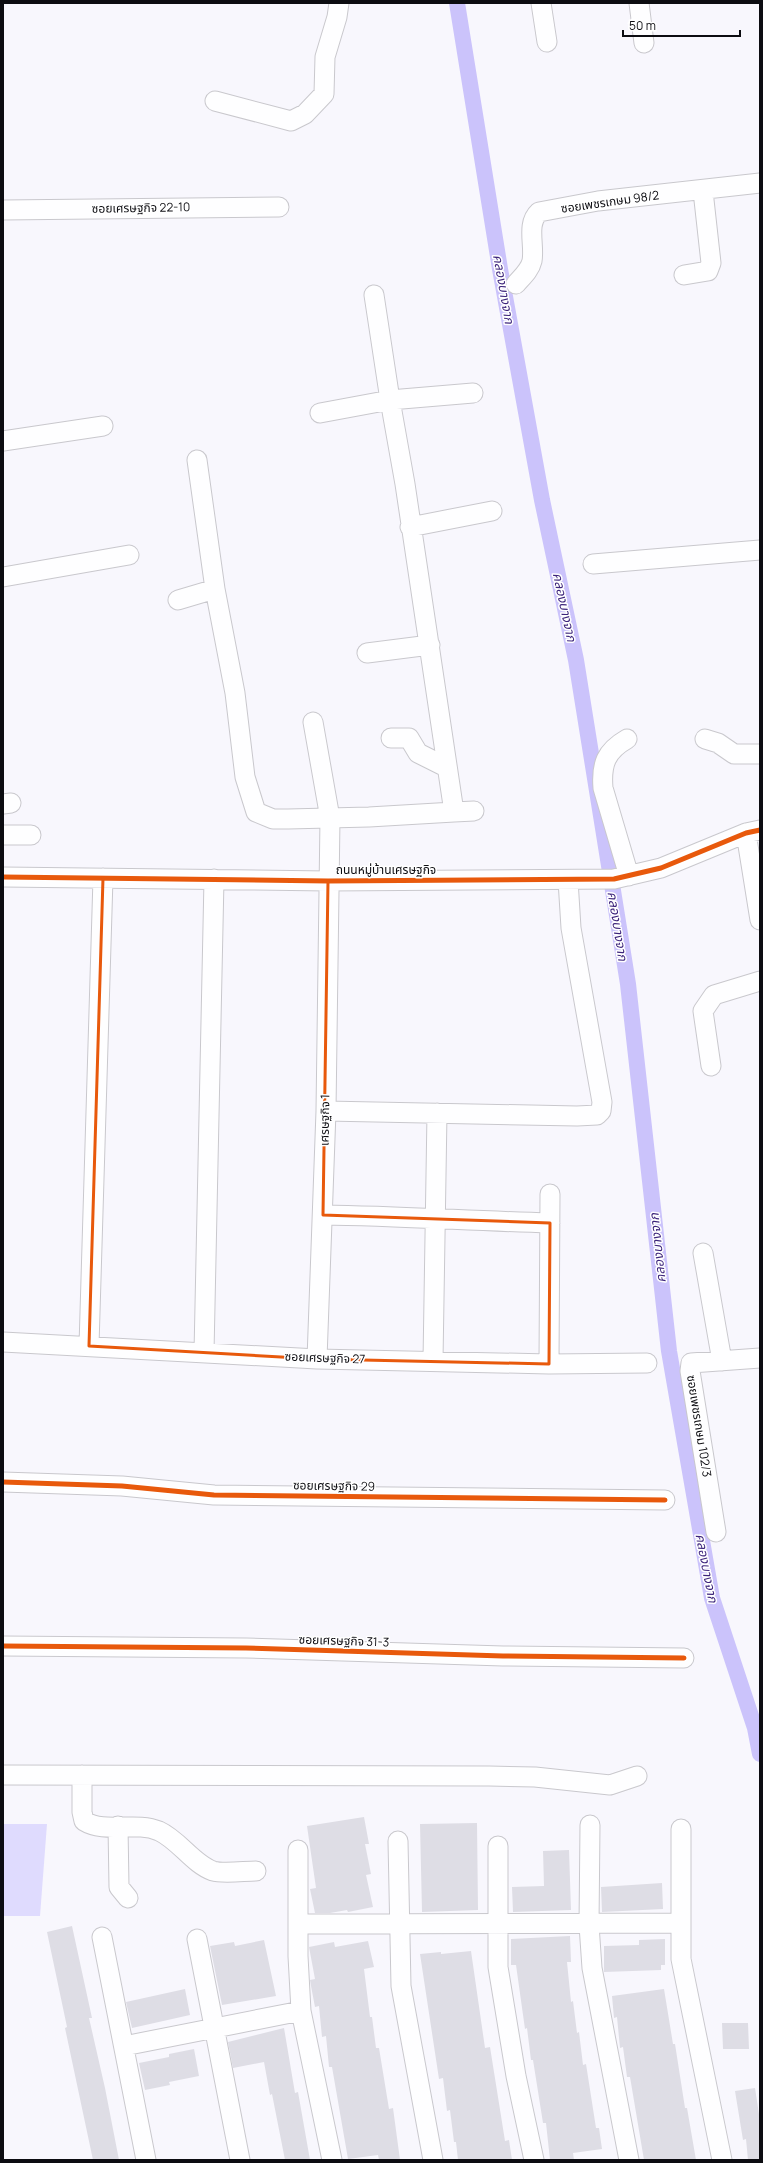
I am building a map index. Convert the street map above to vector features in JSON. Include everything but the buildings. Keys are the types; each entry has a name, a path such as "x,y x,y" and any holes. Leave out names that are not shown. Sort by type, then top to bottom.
{"street":[{"path":"215,101 291,121 305,114 324,94 325,57 337,17 338,3"},
{"path":"541,3 547,42"},
{"path":"639,3 644,43"},
{"name":"ซอยเพชรเกษม 98/2","path":"516,284 527,272 532,261 532,222 539,212 598,201 703,191 760,183"},
{"path":"684,275 708,271 711,263 703,191"},
{"name":"ซอยเศรษฐกิจ 22-10","path":"3,210 279,207"},
{"path":"374,295 430,645 446,767 454,812"},
{"path":"320,413 390,400 473,393"},
{"path":"3,441 103,426"},
{"path":"197,460 216,589 235,693 245,777 256,812 273,819 330,818 474,811"},
{"path":"410,527 492,511"},
{"path":"593,564 760,550"},
{"path":"3,577 129,555"},
{"path":"178,600 216,589"},
{"path":"367,653 430,645"},
{"name":"เศรษฐกิจ 1","path":"313,722 330,818 326,1111 317,1359"},
{"path":"391,738 409,738 418,753 446,767"},
{"path":"622,877 613,816 605,795 602,778 603,770 610,750 627,739"},
{"path":"705,739 718,743 734,754 760,754"},
{"path":"753,832 760,920"},
{"name":"ถนนหมู่บ้านเศรษฐกิจ","path":"3,877 214,878 328,881 576,880 622,877 661,868 753,832"},
{"path":"3,835 31,835"},
{"path":"88,1346 103,878"},
{"path":"204,1353 214,878"},
{"path":"326,1111 577,1116 597,1115 601,1111 602,1102 571,928 576,880"},
{"path":"711,1066 703,1011 714,996 760,982"},
{"path":"433,1361 437,1113"},
{"path":"549,1364 550,1194"},
{"path":"323,1215 550,1223"},
{"path":"703,1253 722,1361"},
{"name":"ซอยเศรษฐกิจ 27","path":"3,1342 317,1359 549,1364 647,1363"},
{"name":"ซอยเพชรเกษม 102/3","path":"716,1532 690,1371 691,1363 760,1358"},
{"name":"ซอยเศรษฐกิจ 29","path":"3,1482 122,1486 214,1495 665,1500"},
{"name":"ซอยเศรษฐกิจ 31-3","path":"3,1646 246,1648 503,1656 684,1658"},
{"path":"3,1775 489,1776 535,1777 610,1785 637,1776"},
{"path":"82,1775 82,1812 84,1821 93,1826 131,1826 158,1831 181,1846 200,1863 214,1871 256,1871"},
{"path":"590,1825 589,1925 594,1982 629,2160"},
{"path":"118,1826 119,1887 128,1898"},
{"path":"681,1829 681,1959 684,1982 722,2160"},
{"path":"398,1841 401,1986 433,2160"},
{"path":"498,1846 498,1967 503,2005 534,2160"},
{"path":"298,1850 298,1924 301,2011 332,2160"},
{"path":"298,1924 681,1924"},
{"path":"102,1937 146,2160"},
{"path":"196,1938 240,2160"},
{"path":"124,2046 301,2011"}],"highlighted area":[{"path":"103,878 328,881 323,1215 550,1223 549,1364 317,1359 89,1346"}],"shaded area":[{"path":"3,1824 47,1824 40,1916 3,1916"}],"waterway":[{"name":"คลองบางจาก","path":"457,3 500,269 542,500 576,660 628,984 669,1351 712,1598 755,1728 760,1754"}],"cycle path":[{"path":"3,877 328,881 614,879 661,868 746,833 760,830"},
{"path":"3,1482 122,1486 214,1495 665,1500"},
{"path":"3,1646 246,1648 503,1656 684,1658"}]}
